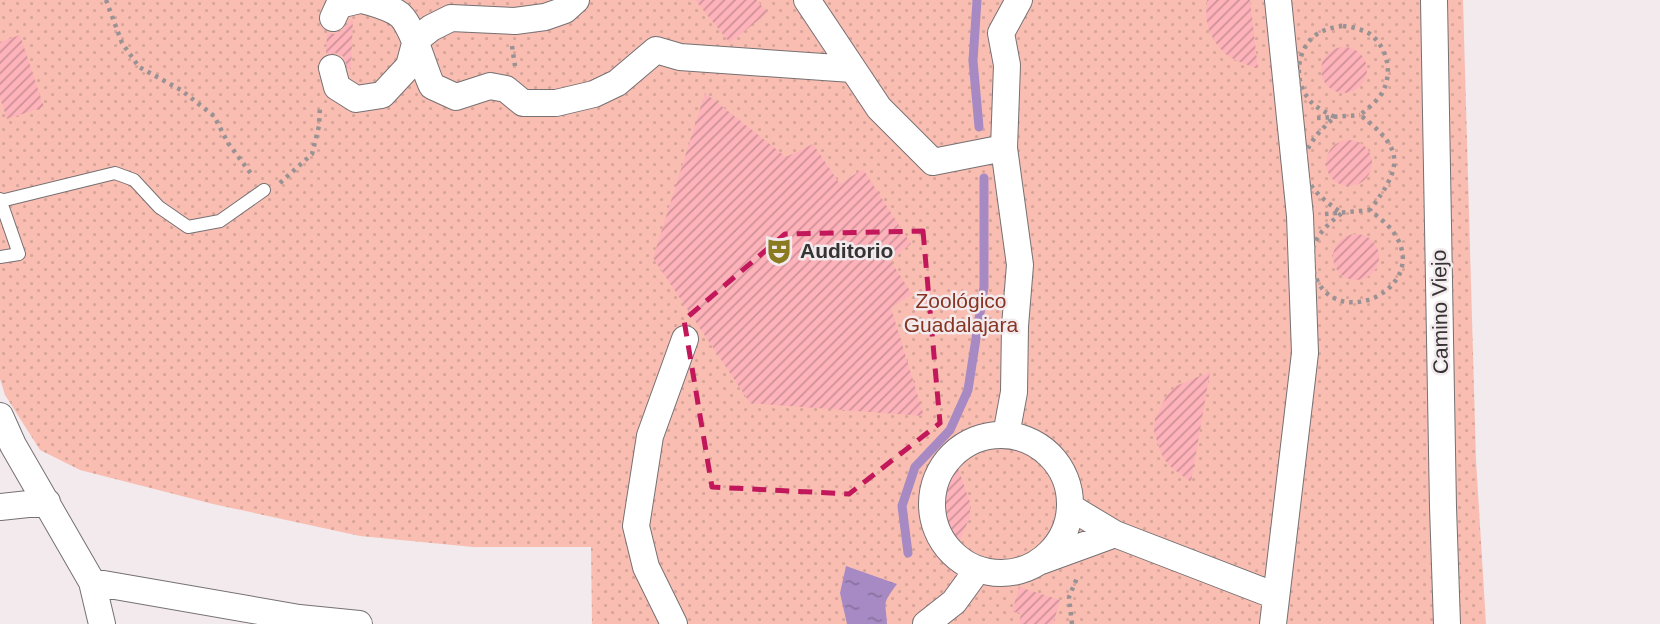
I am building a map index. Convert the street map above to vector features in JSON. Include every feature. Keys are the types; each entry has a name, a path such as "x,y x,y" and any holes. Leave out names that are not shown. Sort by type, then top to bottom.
{"street":[{"path":"333,18 339,5 362,0 387,7 401,16 416,40 419,58 432,86 456,97 491,86 506,89 523,103 556,103 594,94 617,83 656,50 680,57 852,69"},
{"path":"332,68 337,87 356,99 382,95 409,66 416,40 431,28 451,18 506,21 545,17 565,10 576,0"},
{"path":"807,0 879,108 933,162 1004,148"},
{"path":"1006,435 1014,392 1015,326 1020,265 1004,148 1007,65 1001,33 1019,0"},
{"path":"1273,624 1305,353 1300,216 1278,0"},
{"name":"Camino Viejo","path":"1434,0 1447,624"},
{"path":"674,624 646,567 636,526 650,436 685,339"},
{"path":"0,416 13,445 92,582 102,624"},
{"path":"1040,561 1056,547 1066,528 1070,507 1068,486 1059,467 1046,451 1027,439 1006,435 984,437 963,446 947,461 936,480 931,501 934,523 943,543 958,559 978,569 999,573 1020,570 1115,534"},
{"path":"0,507 47,502"},
{"path":"1070,507 1115,534 1276,596"},
{"path":"926,624 954,602 978,569"},
{"path":"92,582 299,621 359,624"}],"lane":[{"path":"0,257 19,254 0,200 115,173 134,180 159,207 188,227 220,221 264,190"}],"path":[{"path":"106,0 122,43 139,67 181,90 214,116 228,143 264,190 285,182 313,154 319,126 320,100"},
{"path":"506,21 515,68 506,89"},
{"path":"1317,118 1335,117 1360,115 1376,102 1384,89 1388,75 1387,59 1381,46 1370,34 1357,28 1329,28 1311,40 1300,58 1298,72 1301,87 1308,99 1319,109 1335,117"},
{"path":"1327,214 1370,210 1390,182 1394,167 1393,152 1387,138 1360,115"},
{"path":"1335,117 1312,138 1306,151 1304,166 1307,180 1314,192 1342,213"},
{"path":"1342,213 1320,233 1313,246 1314,274 1332,296 1346,302 1362,303 1377,298 1389,289 1398,277 1401,262 1400,247 1394,233 1370,210"},
{"path":"1072,624 1069,597 1084,559 1080,547"}],"highlighted area":[{"path":"923,231 940,423 849,494 712,487 684,320 785,234"}],"green space":[{"name":"Zoológico Guadalajara","path":"0,0 1463,0 1476,460 1486,624 592,624 591,547 473,547 360,536 213,504 80,470 40,450 5,395 0,379"}],"water":[{"path":"846,566 897,584 886,603 887,624 847,624 840,593"}],"building":[{"path":"695,0 757,0 767,13 730,43"},
{"path":"1207,0 1250,0 1258,69 1235,60 1224,53 1215,42 1206,17"},
{"path":"353,18 351,69 348,69 343,56 326,54 327,32 334,34 341,31"},
{"path":"20,35 44,107 7,119 0,98 0,42"},
{"path":"1344,47 1360,54 1367,70 1360,86 1344,93 1328,86 1321,70 1328,54"},
{"name":"Auditorio","path":"705,93 786,157 813,144 840,184 863,169 911,244 890,260 912,294 891,308 924,416 750,403 653,258"},
{"path":"1349,140 1365,147 1372,163 1365,179 1349,186 1333,179 1326,163 1333,147"},
{"path":"1356,234 1365,235 1372,241 1378,248 1378,266 1372,273 1365,279 1356,280 1347,279 1340,273 1334,266 1333,257 1334,248 1340,241 1347,235"},
{"path":"1210,372 1191,482 1163,458 1154,432 1155,419 1167,395 1176,386"},
{"path":"954,457 970,502 970,517 958,544 947,519 945,501"},
{"path":"1019,587 1060,600 1053,624 1019,624 1021,613 1012,612"}],"waterway":[{"path":"977,0 973,61 979,127"},
{"path":"908,553 902,506 915,467 950,430 968,390 984,287 984,178"}],"place":[{"name":"Auditorio","path":"779,251"}]}
